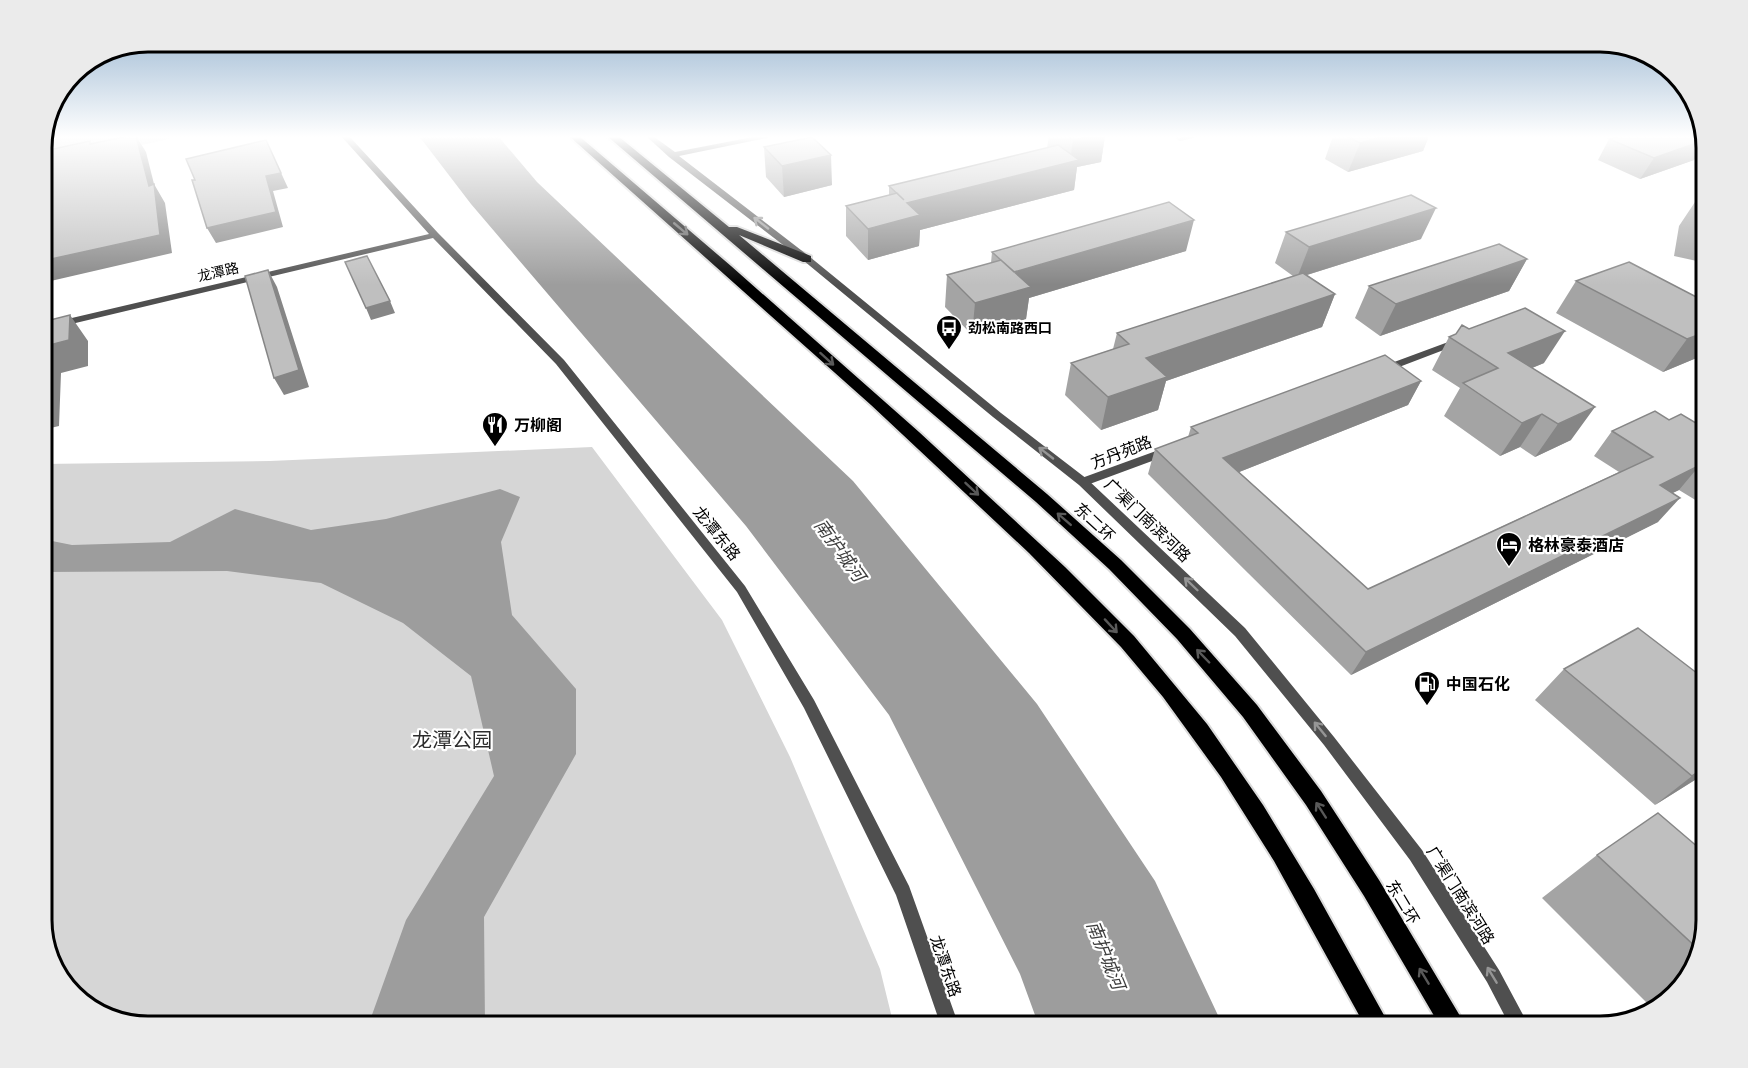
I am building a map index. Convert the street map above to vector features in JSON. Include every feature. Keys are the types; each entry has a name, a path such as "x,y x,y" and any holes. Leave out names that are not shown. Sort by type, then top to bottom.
{"highway":[{"path":"629,186 687,234 930,450 1032,546 1109,623 1170,691 1244,792 1315,911 1373,1016"},
{"name":"东二环","path":"673,186 1062,518 1151,602 1216,670 1297,773 1376,894 1448,1016"},
{"path":"718,223 807,259"}],"street":[{"name":"龙潭东路","path":"391,186 560,362 741,589 809,704 903,892 946,1016"},
{"name":"广渠门南滨河路","path":"712,186 807,259 997,415 1083,482 1240,632 1329,741 1416,855 1493,976 1515,1016"},
{"name":"龙潭路","path":"53,325 435,234"},
{"path":"1373,374 1473,336"},
{"name":"方丹苑路","path":"1083,482 1172,449"}],"green space":[{"name":"龙潭公园","path":"592,447 722,620 790,757 880,969 892,1016 149,1016 112,1008 90,996 62,962 54,938 53,925 53,464 270,461"}],"water":[{"name":"南护城河","path":"457,186 541,186 853,481 1037,704 1155,881 1218,1016 1035,1016 1020,974 889,715 746,526"},
{"path":"500,489 520,497 501,542 512,615 576,689 576,754 484,917 485,1016 372,1016 406,920 494,776 471,676 403,623 321,583 227,571 53,572 53,541 72,545 170,542 235,509 311,530 386,519"}],"building":[{"path":"53,186 154,186 160,235 53,259"},
{"path":"194,186 269,186 276,212 207,228"},
{"path":"890,186 976,186 907,203 920,215 868,229 846,206 897,193"},
{"path":"1411,195 1436,208 1309,247 1286,232"},
{"path":"1169,202 1194,220 1014,272 992,252"},
{"path":"1499,244 1527,259 1396,304 1369,286"},
{"path":"367,256 390,301 366,308 345,262"},
{"path":"1001,260 1031,287 975,303 947,275"},
{"path":"1629,262 1695,296 1695,336 1687,339 1576,281"},
{"path":"268,270 299,370 274,378 245,276"},
{"path":"1303,273 1335,294 1146,358 1167,377 1108,397 1071,363 1129,344 1117,333"},
{"path":"1525,308 1565,331 1508,353 1595,407 1558,424 1542,414 1522,423 1463,383 1498,368 1449,337 1456,334 1462,325 1469,329"},
{"path":"70,315 69,340 53,344 53,319"},
{"path":"1385,355 1421,381 1223,458 1368,589 1653,457 1612,431 1655,411 1669,420 1681,414 1695,423 1695,467 1660,485 1680,498 1366,652 1155,449 1198,433 1191,427"},
{"path":"1638,628 1696,672 1696,774 1692,776 1564,669"},
{"path":"1658,813 1696,845 1696,919 1692,944 1597,855"}],"place":[{"name":"劲松南路西口","path":"949,351"},
{"name":"万柳阁","path":"495,448"},
{"name":"格林豪泰酒店","path":"1509,568"},
{"name":"中国石化","path":"1427,707"}]}
